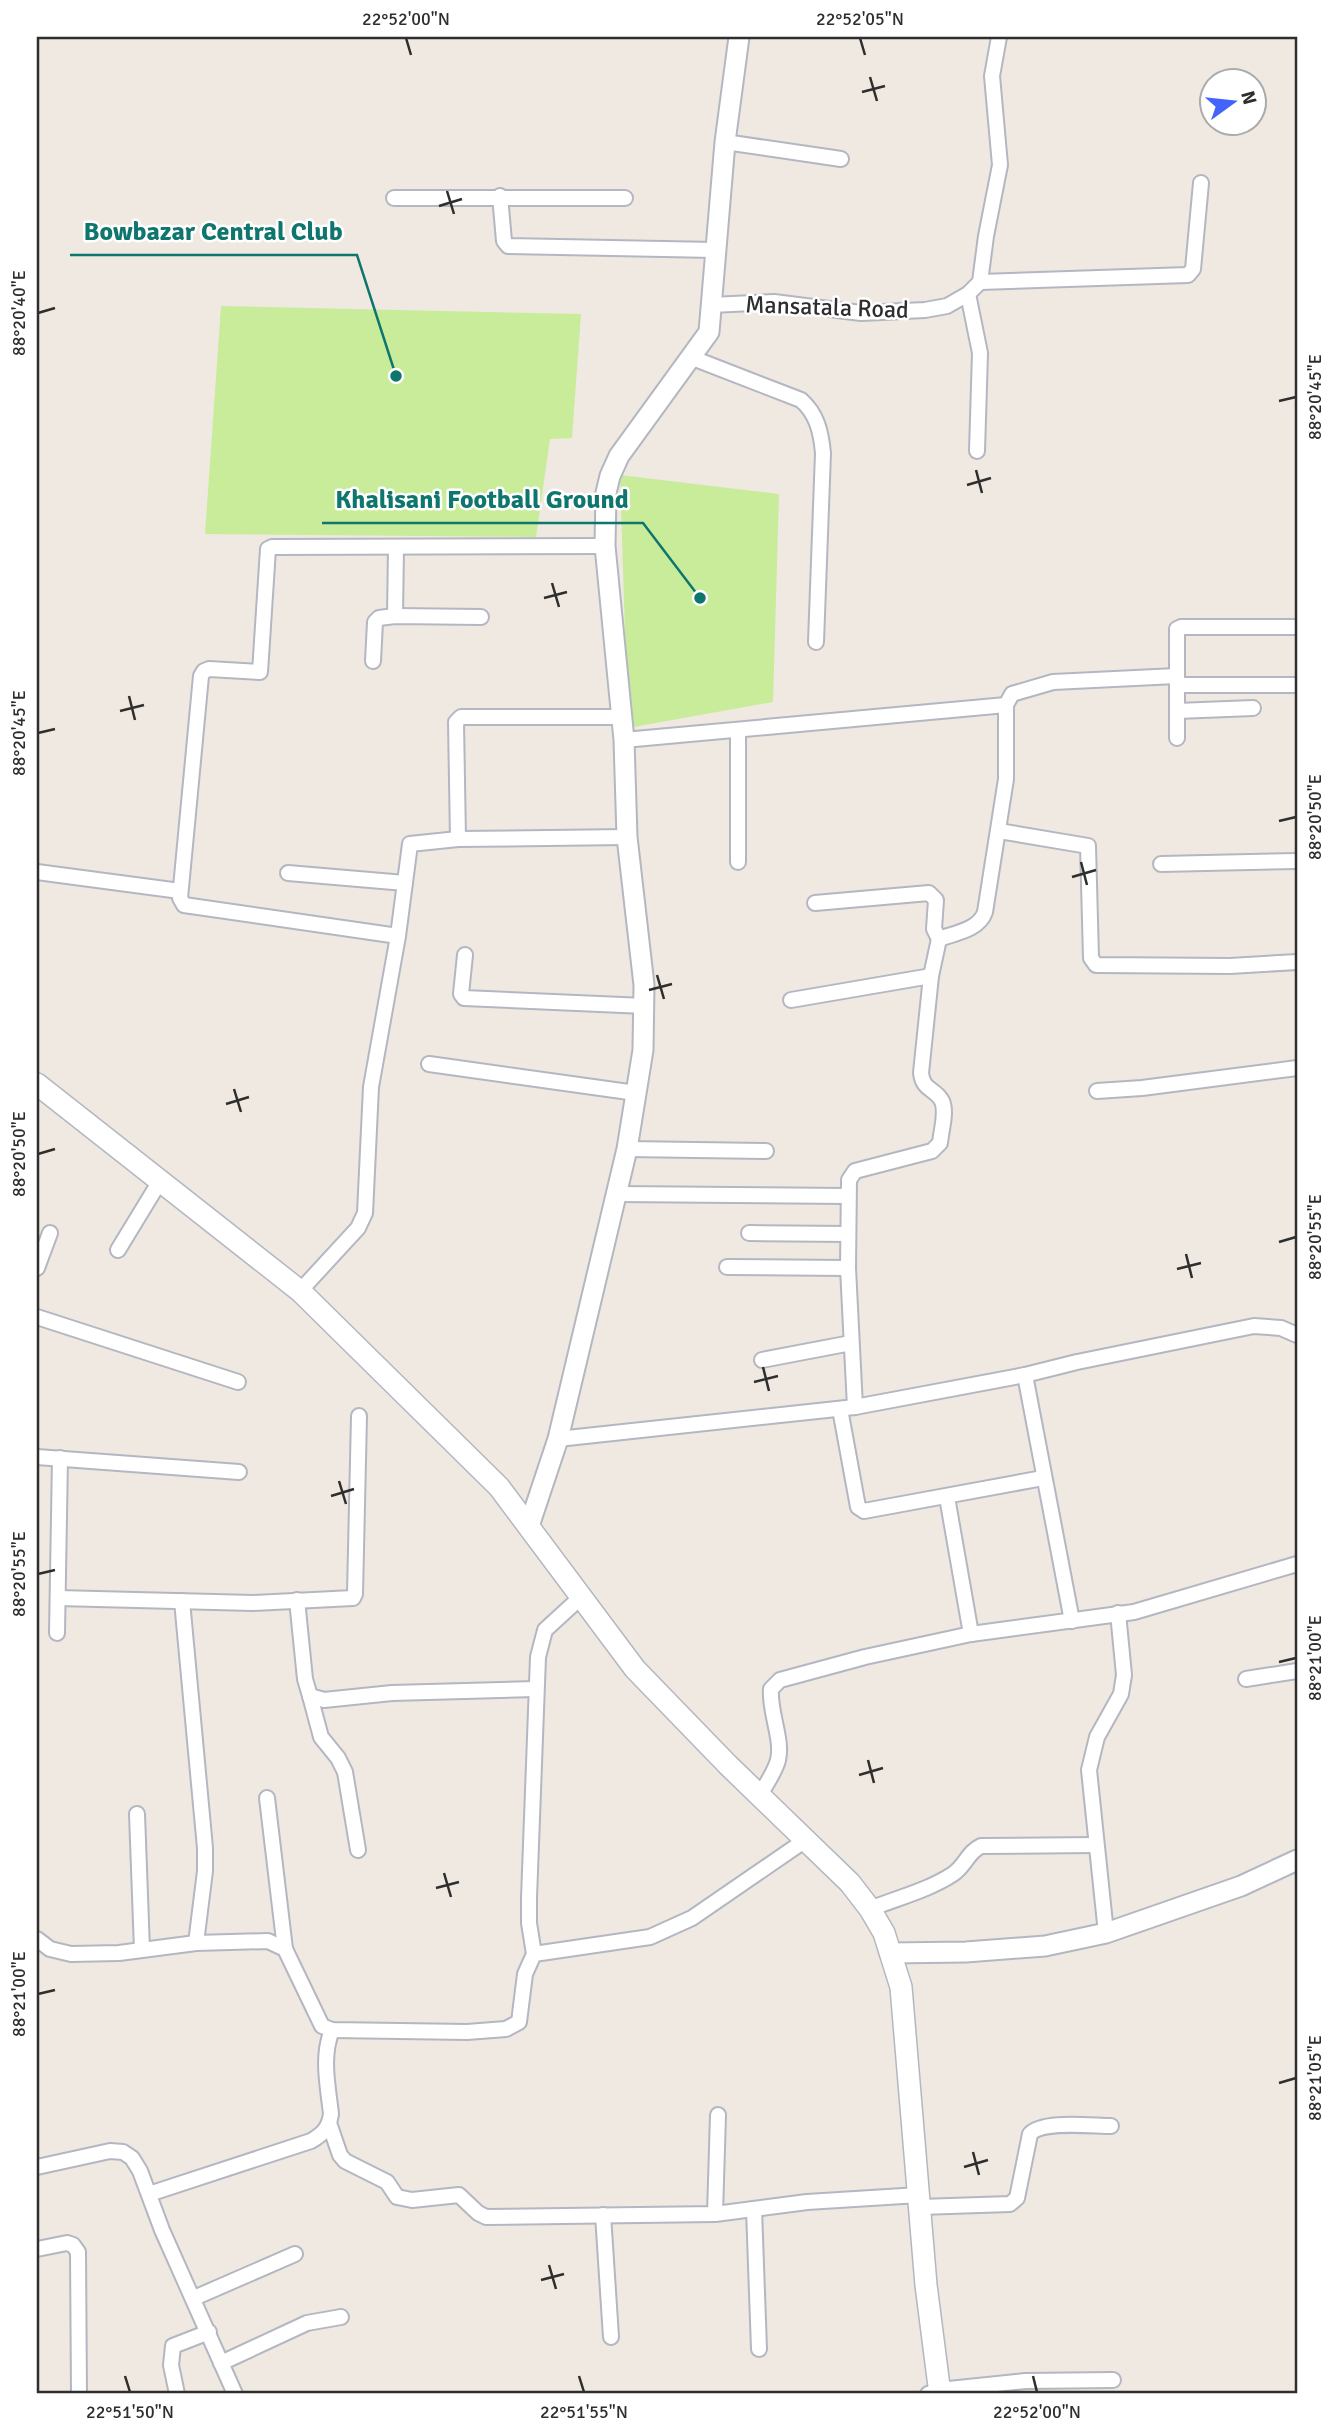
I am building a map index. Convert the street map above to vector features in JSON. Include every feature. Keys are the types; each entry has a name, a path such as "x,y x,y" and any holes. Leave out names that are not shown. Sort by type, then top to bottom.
{"main road":[{"path":"37,1084 300,1291 499,1487 635,1669 807,1839 850,1883 870,1909 884,1933 901,1987 936,2393"}],"street":[{"path":"528,1526 558,1439 627,1149 643,1050 645,1006 627,837 624,740 606,546 605,514 610,476 619,456 709,332 725,142 739,37"},
{"path":"999,37 992,76 1000,165 980,282 1188,275 1193,269 1201,183"},
{"path":"725,142 841,159"},
{"path":"500,197 504,242 508,246 715,250"},
{"path":"394,198 625,198"},
{"name":"Mansatala Road","path":"711,305 774,302 861,313 912,311 947,306 968,294 980,282"},
{"path":"968,294 980,353 977,451"},
{"path":"690,357 801,400 816,418 823,453 816,642"},
{"path":"398,936 184,905 180,898 201,676 206,669 260,672 268,549 606,546"},
{"path":"395,616 396,547"},
{"path":"373,661 375,622 379,618 481,617"},
{"path":"1177,738 1179,627 1297,627"},
{"path":"939,939 972,927 982,919 999,831 1008,763 1006,705 1012,694 1053,682 1176,681 1297,685"},
{"path":"624,740 1006,705"},
{"path":"1177,711 1253,708"},
{"path":"458,839 456,722 461,717 622,717"},
{"path":"738,731 738,862"},
{"path":"999,831 1088,846 1091,958 1094,964 1208,966 1297,962"},
{"path":"300,1291 358,1228 365,1213 371,1087 398,936 411,843 458,839 627,837"},
{"path":"1160,864 1297,861"},
{"path":"37,872 180,891"},
{"path":"288,873 405,883"},
{"path":"814,903 932,894 936,900 934,929 939,939 931,976 921,1073 923,1084 939,1097 943,1104 940,1143 932,1151 855,1171 849,1180 851,1343 848,1408 858,1507 868,1512 1043,1478"},
{"path":"465,955 461,994 464,998 645,1006"},
{"path":"791,1000 931,976"},
{"path":"429,1065 636,1093"},
{"path":"1097,1091 1142,1088 1297,1068"},
{"path":"627,1149 766,1152"},
{"path":"118,1250 160,1181"},
{"path":"616,1194 848,1196"},
{"path":"37,1268 50,1233"},
{"path":"749,1233 848,1234"},
{"path":"727,1267 848,1268"},
{"path":"37,1317 237,1382"},
{"path":"558,1439 848,1408 1025,1375 1254,1326 1282,1328 1297,1335"},
{"path":"762,1360 851,1343"},
{"path":"1025,1375 1072,1621"},
{"path":"58,1598 253,1604 353,1598 359,1416"},
{"path":"37,1457 239,1472"},
{"path":"57,1633 60,1458"},
{"path":"947,1497 971,1634"},
{"path":"760,1795 778,1762 779,1750 769,1702 771,1689 779,1680 865,1657 971,1634 1134,1612 1297,1564"},
{"path":"267,1798 285,1949 322,2026 332,2030 467,2032 506,2029 519,2022 525,1974 534,1954 529,1923 529,1898 538,1657 545,1630 581,1597"},
{"path":"297,1600 305,1679 321,1737 338,1758 345,1772 358,1850"},
{"path":"182,1601 205,1848 205,1871 196,1943"},
{"path":"1106,1933 1089,1770 1097,1737 1121,1694 1124,1675 1118,1613"},
{"path":"1247,1679 1297,1671"},
{"path":"310,1696 324,1700 392,1693 535,1689"},
{"path":"137,1814 142,1950"},
{"path":"534,1954 650,1937 692,1918 807,1839"},
{"path":"870,1909 954,1873 964,1864 972,1850 981,1846 1096,1844"},
{"path":"890,1953 966,1952 1045,1946 1106,1933 1241,1886 1297,1860"},
{"path":"37,1939 50,1949 71,1954 142,1950 196,1943 268,1941 285,1949"},
{"path":"332,2030 326,2044 329,2123 340,2155 356,2168 387,2182 397,2197 402,2199 459,2195 486,2217 715,2214 807,2202 919,2201 1010,2204 1017,2198 1030,2134 1035,2128 1111,2126"},
{"path":"715,2214 718,2115"},
{"path":"149,2194 312,2141 323,2133 329,2123"},
{"path":"37,2166 110,2151 123,2152 132,2158 140,2171 162,2230 235,2394"},
{"path":"754,2209 760,2349"},
{"path":"603,2215 611,2337"},
{"path":"37,2249 67,2243 73,2245 78,2252 79,2394"},
{"path":"194,2298 295,2253"},
{"path":"222,2363 307,2323 341,2317"},
{"path":"177,2394 171,2365 173,2346 209,2332"},
{"path":"936,2393 1026,2381 1113,2380"}],"green space":[{"path":"221,306 581,314 572,438 550,439 536,537 205,534"},
{"path":"620,475 779,494 773,702 628,728"}],"place":[{"name":"Bowbazar Central Club","path":"396,376"},
{"name":"Khalisani Football Ground","path":"700,598"}]}
